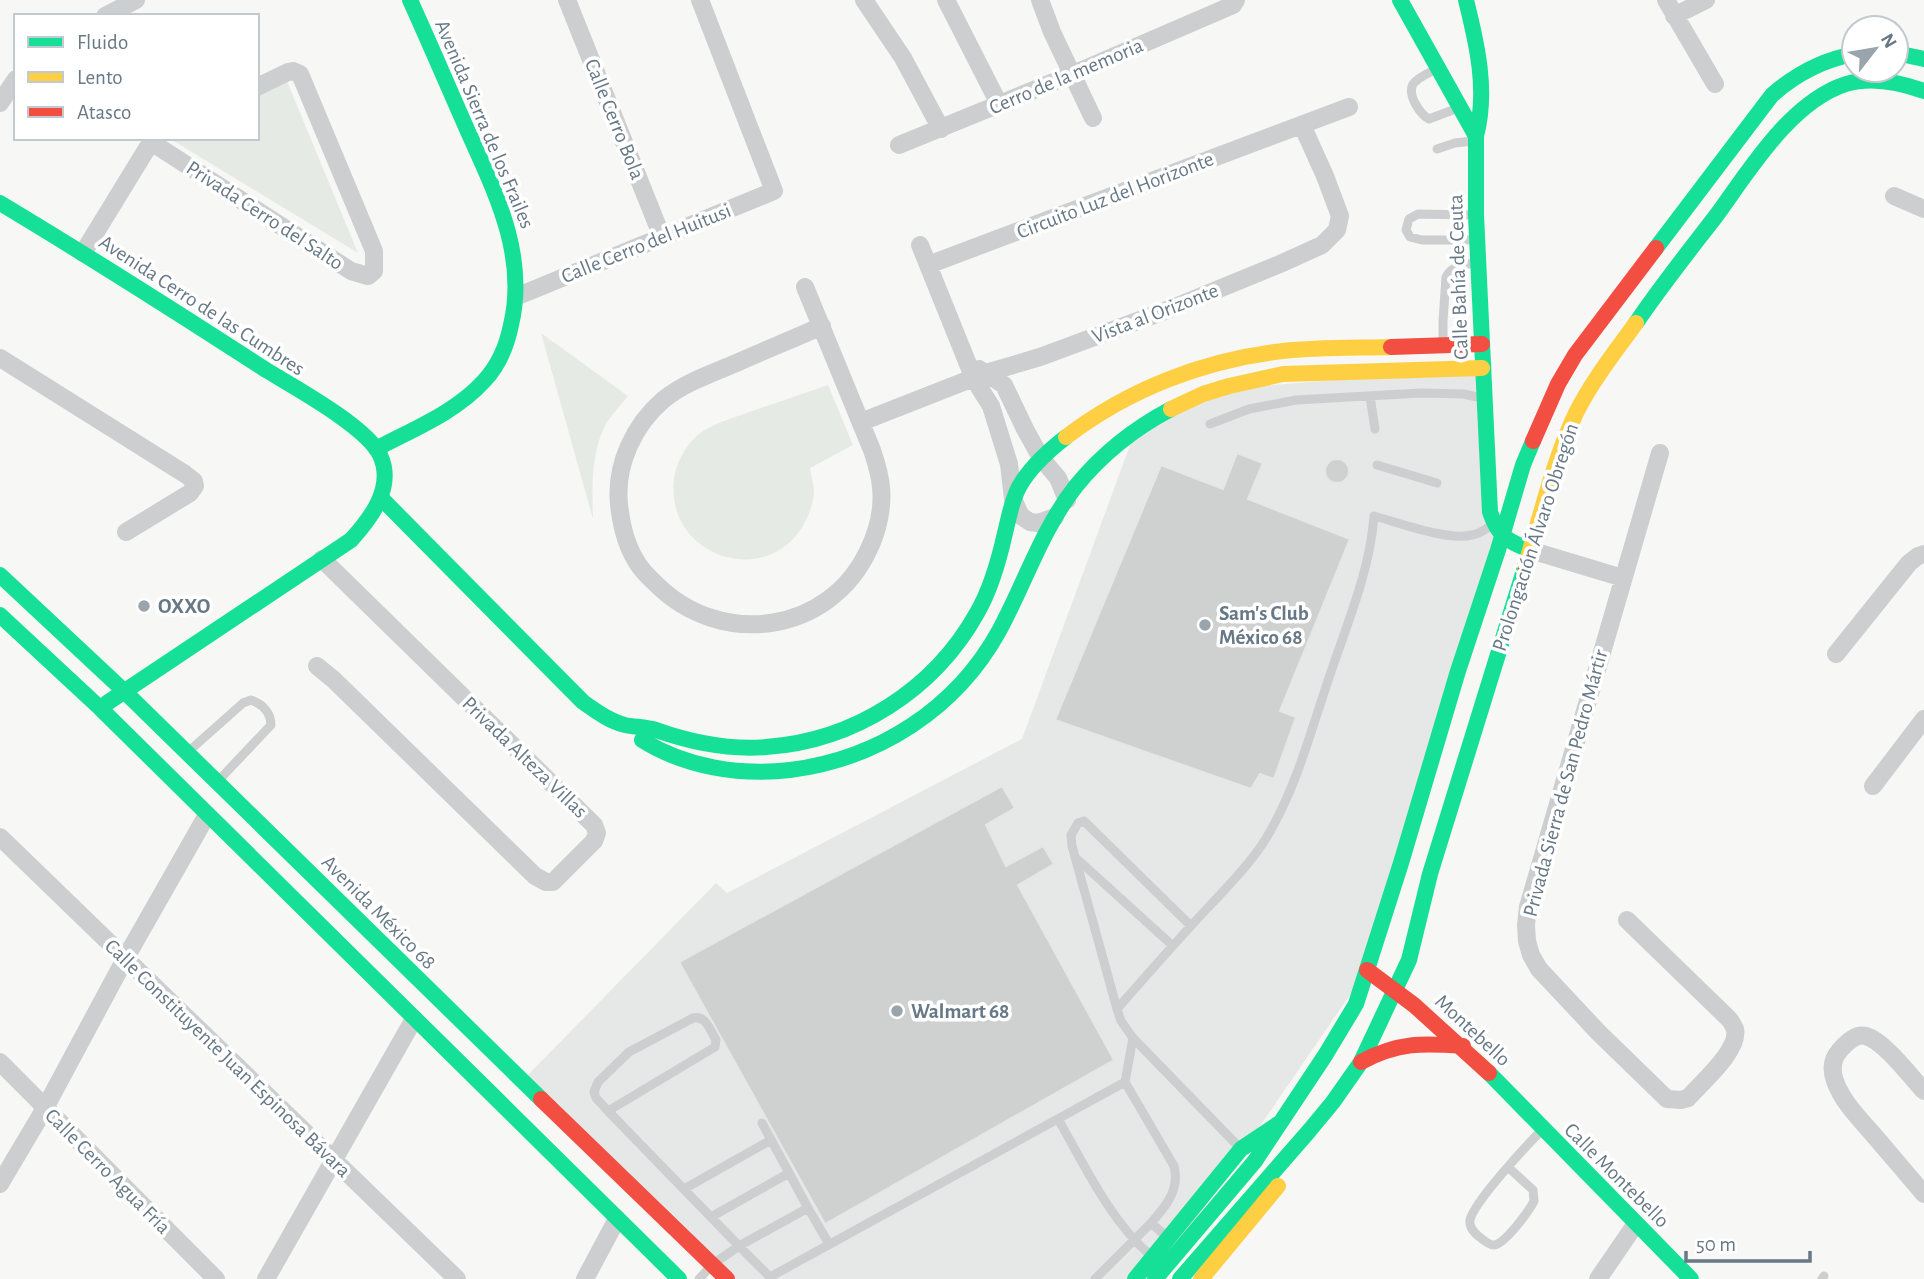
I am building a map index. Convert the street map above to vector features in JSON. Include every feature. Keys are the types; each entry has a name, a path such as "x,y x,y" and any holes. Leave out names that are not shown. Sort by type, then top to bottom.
{"main road":[{"name":"Avenida Sierra de los Frailes","path":"376,449 465,398 483,382 496,367 504,348 518,296 516,259 505,218 410,0"},
{"name":"Calle Bahía de Ceuta","path":"1400,0 1440,68 1476,139 1476,215 1488,493 1497,531"},
{"path":"1466,0 1481,91 1481,121 1476,139"},
{"name":"Prolongación Álvaro Obregón","path":"1155,1279 1255,1161 1356,1004 1498,550 1497,531 1558,384 1575,355 1772,95 1814,65 1840,57"},
{"name":"Prolongación Álvaro Obregón","path":"1180,1279 1333,1102 1361,1062 1396,989 1414,944 1430,874 1556,466 1585,396 1656,293 1792,119 1824,94 1848,84 1864,81 1890,82 1924,91"},
{"name":"Avenida Cerro de las Cumbres","path":"0,203 83,253 357,429 376,449"},
{"path":"381,498 583,702 601,716 629,726 650,728 677,738 707,744 736,748 782,747 835,735 869,718 921,684 947,660 977,614 991,582 1013,499 1024,479 1041,458 1087,422 1117,404 1160,384 1210,366 1283,351 1482,344"},
{"path":"629,726 643,742 686,761 737,770 765,772 823,766 846,759 883,743 918,722 945,701 970,674 997,634 1033,559 1066,500 1090,470 1136,429 1178,404 1211,390 1260,377 1482,368"},
{"path":"100,708 356,535 371,518 381,498 382,460 376,449"},
{"path":"1497,531 1530,550"},
{"name":"Avenida México 68","path":"0,575 187,752 436,998 727,1279"},
{"path":"0,615 100,708 679,1279"},
{"name":"Montebello","path":"1367,970 1396,989 1462,1046 1542,1129"},
{"path":"1361,1062 1390,1048 1439,1044 1462,1046"},
{"name":"Prolongación Álvaro Obregón","path":"1135,1279 1241,1149 1278,1124"},
{"name":"Calle Montebello","path":"1542,1129 1691,1279"},
{"name":"Prolongación Álvaro Obregón","path":"1208,1277 1283,1179 1309,1131"}],"street":[{"path":"109,14 136,0"},
{"name":"Calle Cerro Bola","path":"567,0 662,237"},
{"name":"Calle Cerro del Huitusi","path":"518,296 774,191 700,0"},
{"path":"864,0 903,58 941,129"},
{"path":"946,0 999,104"},
{"path":"1040,0 1052,32 1093,118"},
{"path":"1706,0 1670,8 1715,84"},
{"name":"Cerro de la memoria","path":"899,145 1073,74 1234,2"},
{"name":"Privada Cerro del Salto","path":"83,253 154,140 351,271 365,276 372,274 375,267 374,251 300,74 288,72 259,86"},
{"path":"0,103 14,82"},
{"name":"Circuito Luz del Horizonte","path":"928,265 1349,107"},
{"name":"Vista al Orizonte","path":"861,422 980,376 1170,309 1322,245 1337,230 1340,216 1303,125"},
{"path":"1894,196 1924,209"},
{"path":"920,245 966,360 980,376 1009,464 1013,499 1021,516 1030,523 1055,517"},
{"path":"806,287 873,450 880,479 881,502 873,540 857,570 835,594 806,614 772,624 752,625 715,619 682,605 666,594 643,571 624,532 618,496 622,465 633,437 664,400 686,384 822,326"},
{"path":"0,358 194,481 195,486 190,493 126,532"},
{"path":"980,376 1004,385 1041,458 1058,478 1066,500"},
{"name":"Privada Sierra de San Pedro Mártir","path":"1627,920 1729,1019 1735,1028 1732,1049 1688,1098 1667,1099 1599,1033 1539,969 1531,956 1526,925 1528,906 1660,453"},
{"path":"1530,550 1623,578"},
{"path":"1836,654 1909,563 1924,554"},
{"name":"Privada Alteza Villas","path":"317,666 535,876 546,882 553,882 594,841 597,833 594,825 322,559"},
{"path":"1873,786 1924,719"},
{"path":"0,1184 207,815"},
{"name":"Calle Constituyente Juan Espinosa Bávara","path":"0,837 457,1279"},
{"path":"267,1279 414,1019"},
{"path":"1924,1091 1893,1056 1865,1035 1856,1036 1846,1043 1832,1066 1835,1080 1846,1102 1924,1194"},
{"name":"Calle Cerro Agua Fría","path":"0,1062 216,1279"},
{"path":"585,1279 617,1219"},
{"path":"1598,1279 1635,1225"}],"lane":[{"path":"1440,68 1412,86 1412,94 1419,109 1429,119 1461,107"},
{"path":"1437,149 1476,139"},
{"path":"1476,215 1418,214 1409,219 1406,230 1410,237 1422,240 1478,240"},
{"path":"1444,345 1443,321 1448,272 1457,267 1478,263"},
{"path":"1210,424 1250,409 1297,400 1432,393 1464,394 1483,398"},
{"path":"1370,397 1376,429"},
{"path":"1377,465 1437,483"},
{"path":"1117,1009 1271,831 1305,754 1358,592 1372,540 1374,516 1460,537 1497,531"},
{"path":"187,752 243,703 251,700 260,704 269,714 271,725 217,782"},
{"path":"1191,926 1083,821 1078,823 1071,835 1075,857 1121,1021 1133,1038 1255,1161"},
{"path":"1075,857 1173,946"},
{"path":"608,1111 715,1047 716,1040 704,1020 697,1016 639,1045 595,1087 594,1093 608,1111 771,1278 1125,1082"},
{"path":"1095,1279 1152,1223 1171,1198 1177,1182 1170,1156 1125,1082 1133,1038"},
{"path":"1058,1119 1114,1216 1133,1240 1152,1257"},
{"path":"762,1123 830,1244"},
{"path":"1508,1167 1533,1190 1534,1201 1524,1217 1501,1242 1492,1245 1472,1229 1471,1219 1508,1167 1542,1129"},
{"path":"684,1189 771,1140"},
{"path":"711,1217 789,1173"},
{"path":"699,1279 713,1264 738,1246 808,1208"},
{"path":"1152,1223 1168,1238"}],"shaded area":[{"path":"286,79 358,253 172,140 259,140 259,93"},
{"path":"541,333 628,396 607,422 598,444 593,482 593,519"},
{"path":"1482,368 1498,550 1367,970 1155,1279 722,1279 522,1081 716,883 727,893 1022,739 1136,429 1211,390"},
{"path":"828,385 853,445 810,468 814,489 812,505 806,520 790,542 770,555 747,559 724,556 703,546 686,530 676,507 675,473 687,447 703,431 715,425"}],"building":[{"name":"Sam's Club México 68","path":"1237,453 1263,463 1248,499 1350,539 1280,711 1296,717 1274,779 1260,774 1251,789 1055,720 1161,465 1223,489"},
{"path":"1337,459 1346,462 1349,471 1346,480 1337,483 1328,480 1325,471 1328,462"},
{"name":"Walmart 68","path":"1002,786 1015,808 986,825 1006,866 1043,846 1054,864 1018,885 1114,1060 825,1224 679,962"}],"traffic: fast":[{"path":"376,449 447,411 484,381 494,369 504,348 515,299 512,248 497,199 410,0"},
{"path":"1400,0 1476,136 1476,215 1490,512 1504,537 1530,550"},
{"path":"1466,0 1480,68 1481,102 1476,136"},
{"path":"1910,56 1924,59"},
{"path":"1656,248 1772,95 1810,69 1840,58"},
{"path":"1636,323 1757,159 1772,140 1807,106 1846,84 1866,80 1885,81 1924,91"},
{"path":"0,203 329,408 373,444 384,467 385,479 379,501 351,540 107,703"},
{"path":"642,740 695,763 733,770 771,772 822,764 854,755 911,726 961,684 981,659 999,631 1053,520 1076,486 1120,443 1171,409"},
{"path":"381,498 583,702 598,712 625,725 696,741 724,746 766,747 799,743 860,722 915,688 938,666 959,641 986,594 1019,487 1040,460 1066,437"},
{"path":"1155,1279 1255,1161 1356,1004 1458,671 1533,441"},
{"path":"1180,1279 1309,1131 1361,1062 1409,960 1430,874 1525,567"},
{"path":"0,575 124,691 541,1099"},
{"path":"0,615 100,708 679,1279"},
{"path":"1489,1073 1691,1279"},
{"path":"1135,1279 1241,1149 1278,1124"}],"traffic: slow":[{"path":"1525,567 1554,469 1576,413 1596,378 1636,323"},
{"path":"1066,437 1090,420 1142,391 1168,379 1225,361 1296,350 1391,347"},
{"path":"1171,409 1203,394 1283,374 1482,368"},
{"path":"1201,1279 1278,1186"}],"traffic: jam":[{"path":"1533,441 1558,384 1575,355 1656,248"},
{"path":"1391,347 1482,344"},
{"path":"1367,970 1414,1005 1489,1073"},
{"path":"1361,1062 1374,1055 1411,1045 1463,1046"},
{"path":"541,1099 727,1279"}],"place":[{"name":"OXXO","path":"144,606"},
{"name":"Sam's Club México 68","path":"1205,625"},
{"name":"Walmart 68","path":"897,1011"}]}
